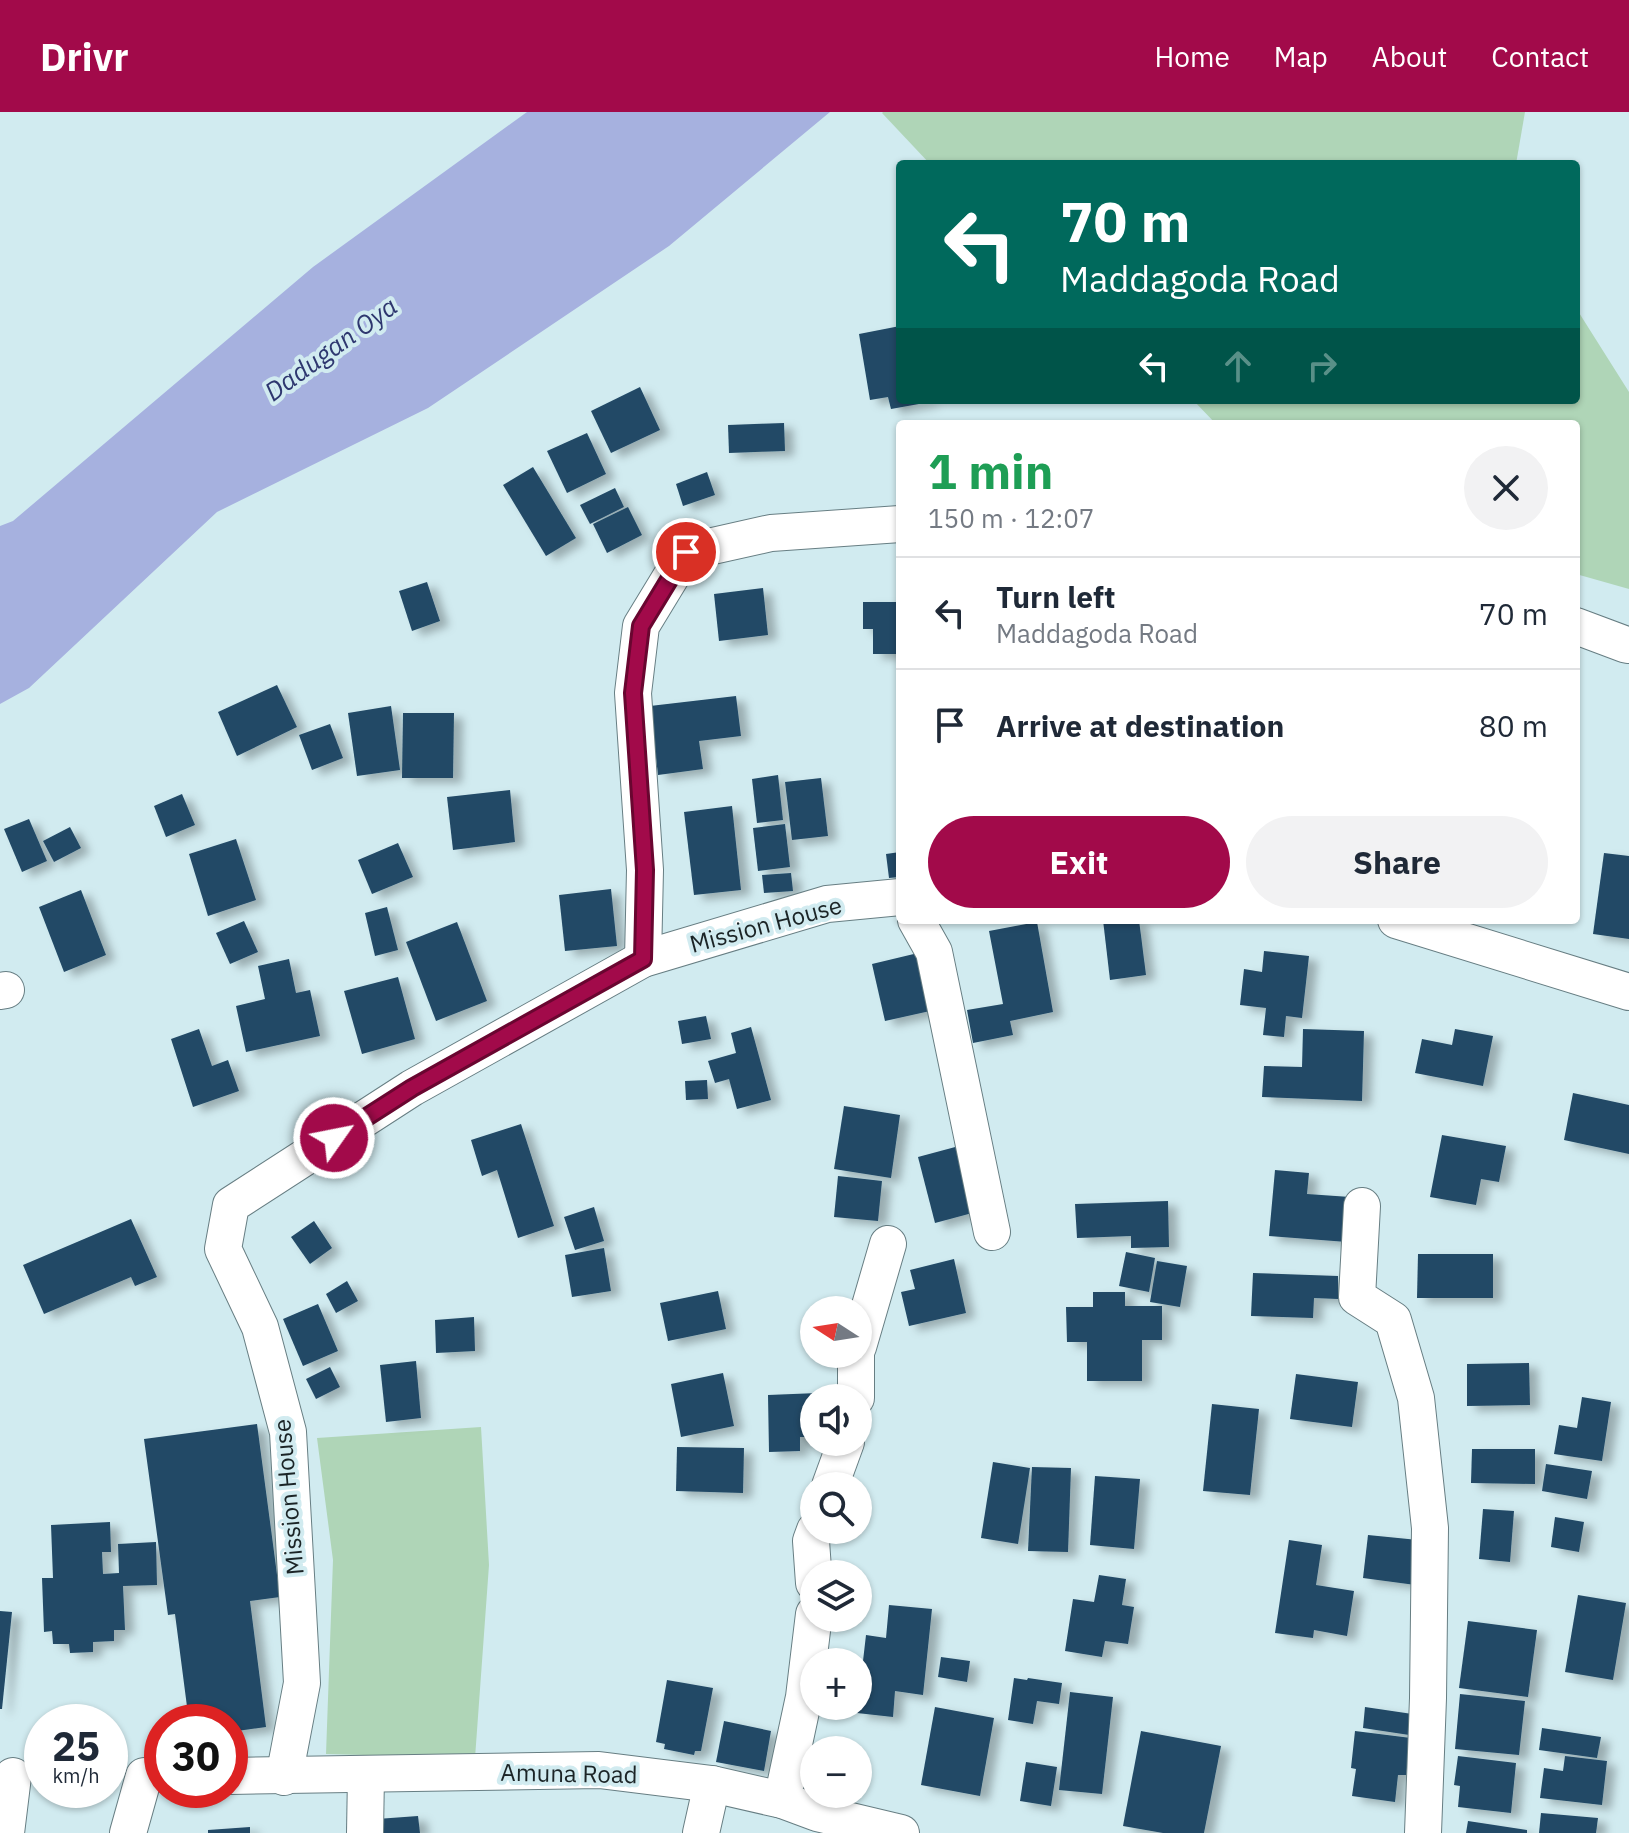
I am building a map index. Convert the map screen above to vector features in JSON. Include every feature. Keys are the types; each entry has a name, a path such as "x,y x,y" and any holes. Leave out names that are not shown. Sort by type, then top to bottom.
{"street":[{"path":"643,959 645,870 633,693 641,626 686,552 771,533 896,524"},
{"path":"1580,628 1629,645"},
{"name":"Mission House","path":"284,1777 302,1683 288,1432 260,1327 223,1249 231,1205 412,1088 643,959 827,904 896,897"},
{"path":"918,924 934,952 992,1232"},
{"path":"1409,924 1629,992"},
{"path":"1362,1206 1357,1297 1393,1320 1416,1398 1430,1528 1423,1833"},
{"path":"872,1299 888,1244"},
{"path":"782,1800 804,1697 812,1632"},
{"name":"Amuna Road","path":"248,1776 599,1770 712,1784 782,1800 815,1823 901,1833"},
{"path":"365,1833 366,1775"},
{"path":"6,1833 18,1776"},
{"path":"128,1833 139,1776"},
{"path":"701,1833 712,1784"}],"green space":[{"path":"1525,112 1517,160 926,160 882,113"},
{"path":"1580,314 1629,392 1629,589 1580,575 1580,420 1212,420 1197,404 1580,404"},
{"path":"481,1427 489,1565 475,1758 326,1754 333,1560 317,1438"}],"water":[{"name":"Dadugan Oya","path":"527,112 830,112 669,246 428,408 217,512 29,688 0,704 0,526 13,521 313,267"}],"building":[{"path":"896,327 896,404 919,404 891,409 888,397 870,400 859,334"},
{"path":"640,387 660,430 611,453 591,411"},
{"path":"784,423 785,451 729,453 728,425"},
{"path":"587,433 606,474 567,493 547,451"},
{"path":"533,467 576,538 546,556 503,485"},
{"path":"707,472 715,495 683,506 676,484"},
{"path":"615,488 624,507 590,524 580,505"},
{"path":"628,507 642,535 607,553 593,524"},
{"path":"427,582 440,621 412,631 399,591"},
{"path":"763,588 768,635 719,641 714,594"},
{"path":"863,602 896,602 896,654 873,654 873,629 863,629"},
{"path":"277,685 297,727 237,756 218,712"},
{"path":"736,696 741,736 699,741 703,769 658,775 650,706"},
{"path":"391,706 400,770 357,776 348,713"},
{"path":"403,713 454,713 453,778 402,778"},
{"path":"330,724 343,758 312,770 299,735"},
{"path":"778,775 783,820 757,823 752,779"},
{"path":"821,778 828,836 792,840 785,782"},
{"path":"510,790 515,842 453,850 447,797"},
{"path":"182,794 195,825 166,837 154,806"},
{"path":"732,806 741,890 694,895 684,812"},
{"path":"29,819 47,861 22,872 4,829"},
{"path":"785,824 790,867 758,871 753,828"},
{"path":"70,827 81,848 54,862 43,841"},
{"path":"236,839 256,900 208,916 189,854"},
{"path":"398,843 413,877 372,894 358,860"},
{"path":"896,853 896,877 889,878 886,854"},
{"path":"1604,853 1629,856 1629,939 1593,934"},
{"path":"791,873 793,891 764,893 762,875"},
{"path":"611,889 617,946 565,951 559,895"},
{"path":"81,890 106,955 64,972 39,907"},
{"path":"387,907 398,950 375,956 365,913"},
{"path":"244,921 258,952 230,964 216,933"},
{"path":"457,922 487,1001 436,1021 406,942"},
{"path":"1037,924 1053,1012 1010,1021 1013,1035 973,1043 967,1010 1003,1004 989,931"},
{"path":"1103,924 1140,924 1146,975 1110,980"},
{"path":"1264,951 1309,956 1302,1018 1286,1016 1284,1037 1263,1035 1266,1008 1240,1005 1244,969 1262,972"},
{"path":"918,953 930,1011 885,1021 872,964"},
{"path":"289,959 296,993 310,990 320,1036 246,1052 236,1006 265,999 258,966"},
{"path":"398,977 415,1039 362,1054 344,991"},
{"path":"706,1016 711,1039 682,1044 678,1021"},
{"path":"751,1027 771,1100 737,1109 729,1079 715,1083 708,1061 736,1053 731,1033"},
{"path":"199,1029 212,1066 228,1060 239,1091 193,1107 171,1039"},
{"path":"1303,1029 1364,1031 1362,1101 1262,1097 1264,1066 1302,1067"},
{"path":"1455,1029 1493,1036 1483,1086 1415,1073 1422,1039 1452,1045"},
{"path":"707,1080 708,1099 686,1100 685,1081"},
{"path":"1573,1093 1629,1105 1629,1154 1564,1140"},
{"path":"844,1106 900,1115 891,1178 834,1169"},
{"path":"521,1124 554,1226 518,1238 497,1170 482,1176 471,1140"},
{"path":"1442,1135 1506,1146 1499,1182 1481,1179 1476,1205 1430,1197"},
{"path":"959,1146 976,1212 935,1223 918,1157"},
{"path":"1275,1170 1309,1173 1307,1194 1350,1197 1347,1242 1269,1236"},
{"path":"838,1176 882,1181 878,1221 834,1217"},
{"path":"1168,1201 1169,1247 1131,1248 1131,1236 1077,1238 1075,1204"},
{"path":"594,1207 604,1241 575,1250 564,1217"},
{"path":"131,1219 157,1277 135,1286 131,1277 44,1314 23,1265"},
{"path":"314,1221 332,1248 310,1264 291,1237"},
{"path":"604,1248 611,1291 572,1297 565,1255"},
{"path":"1126,1252 1155,1258 1149,1292 1119,1286"},
{"path":"1418,1254 1493,1254 1493,1298 1417,1298"},
{"path":"954,1259 966,1313 909,1326 901,1292 915,1289 910,1270"},
{"path":"1157,1261 1187,1266 1180,1307 1150,1302"},
{"path":"1253,1273 1338,1276 1338,1299 1314,1298 1313,1318 1251,1316"},
{"path":"347,1281 358,1301 336,1313 326,1294"},
{"path":"718,1291 726,1329 668,1341 660,1303"},
{"path":"1093,1292 1125,1292 1125,1306 1162,1306 1162,1340 1142,1340 1142,1381 1087,1381 1087,1342 1067,1342 1066,1307 1093,1307"},
{"path":"318,1304 338,1351 303,1366 283,1319"},
{"path":"474,1317 475,1351 436,1353 435,1320"},
{"path":"416,1361 421,1418 386,1422 380,1365"},
{"path":"1529,1363 1530,1405 1467,1406 1467,1364"},
{"path":"330,1367 340,1387 316,1399 306,1379"},
{"path":"723,1373 734,1426 681,1437 671,1384"},
{"path":"1296,1374 1358,1382 1352,1427 1290,1419"},
{"path":"800,1394 800,1451 769,1452 768,1395"},
{"path":"1582,1397 1611,1402 1602,1461 1554,1454 1559,1425 1577,1428"},
{"path":"1212,1404 1259,1409 1250,1495 1203,1491"},
{"path":"257,1424 280,1597 250,1601 266,1727 248,1730 248,1704 187,1704 175,1614 168,1615 144,1439"},
{"path":"677,1447 744,1448 743,1493 676,1491"},
{"path":"1472,1449 1535,1449 1535,1484 1471,1483"},
{"path":"993,1462 1030,1468 1018,1544 981,1538"},
{"path":"1546,1464 1592,1471 1587,1499 1542,1491"},
{"path":"1032,1467 1071,1468 1068,1552 1028,1551"},
{"path":"1095,1476 1140,1479 1134,1549 1090,1545"},
{"path":"1483,1509 1514,1511 1510,1562 1479,1559"},
{"path":"1555,1517 1584,1522 1579,1552 1551,1547"},
{"path":"110,1522 111,1552 102,1552 103,1574 119,1573 118,1544 156,1542 157,1585 123,1586 125,1630 114,1630 114,1641 93,1642 93,1652 70,1653 69,1644 53,1644 52,1631 44,1632 42,1578 53,1578 51,1525"},
{"path":"1368,1535 1428,1541 1423,1586 1363,1578"},
{"path":"1289,1540 1322,1545 1316,1585 1354,1591 1347,1636 1314,1630 1313,1638 1275,1633"},
{"path":"1099,1575 1126,1579 1122,1605 1134,1607 1128,1644 1105,1641 1102,1657 1065,1651 1073,1599 1094,1602"},
{"path":"1578,1595 1626,1603 1613,1680 1565,1672"},
{"path":"889,1605 932,1609 923,1695 895,1691 893,1717 872,1715 872,1648 864,1648 866,1635 886,1638"},
{"path":"0,1611 12,1612 2,1709 0,1709"},
{"path":"1468,1621 1537,1630 1528,1697 1459,1688"},
{"path":"941,1657 970,1661 967,1682 938,1677"},
{"path":"1014,1678 1062,1683 1059,1704 1037,1701 1033,1724 1008,1720"},
{"path":"667,1680 713,1688 701,1751 695,1751 694,1755 664,1749 665,1744 656,1742"},
{"path":"1070,1692 1113,1697 1102,1794 1059,1790"},
{"path":"1460,1694 1525,1701 1519,1755 1455,1749"},
{"path":"935,1707 994,1718 980,1796 921,1785"},
{"path":"1365,1707 1419,1715 1416,1736 1363,1728"},
{"path":"724,1721 771,1731 764,1771 716,1762"},
{"path":"1542,1728 1601,1737 1597,1758 1539,1750"},
{"path":"1141,1731 1221,1746 1204,1833 1163,1833 1123,1826"},
{"path":"1355,1731 1411,1738 1406,1775 1398,1775 1395,1802 1352,1796 1356,1769 1351,1768"},
{"path":"1458,1756 1516,1763 1511,1813 1458,1807 1460,1786 1454,1785"},
{"path":"1565,1756 1607,1761 1602,1805 1540,1798 1544,1768 1563,1771"},
{"path":"1026,1762 1057,1767 1051,1806 1020,1801"},
{"path":"1541,1813 1598,1818 1596,1833 1539,1833"},
{"path":"418,1816 420,1833 378,1833 377,1819"},
{"path":"1468,1821 1527,1830 1527,1833 1466,1833"},
{"path":"250,1827 250,1833 208,1833 208,1830"}],"route":[{"path":"334,1138 412,1088 643,959 645,870 633,693 641,626 686,552"}]}
